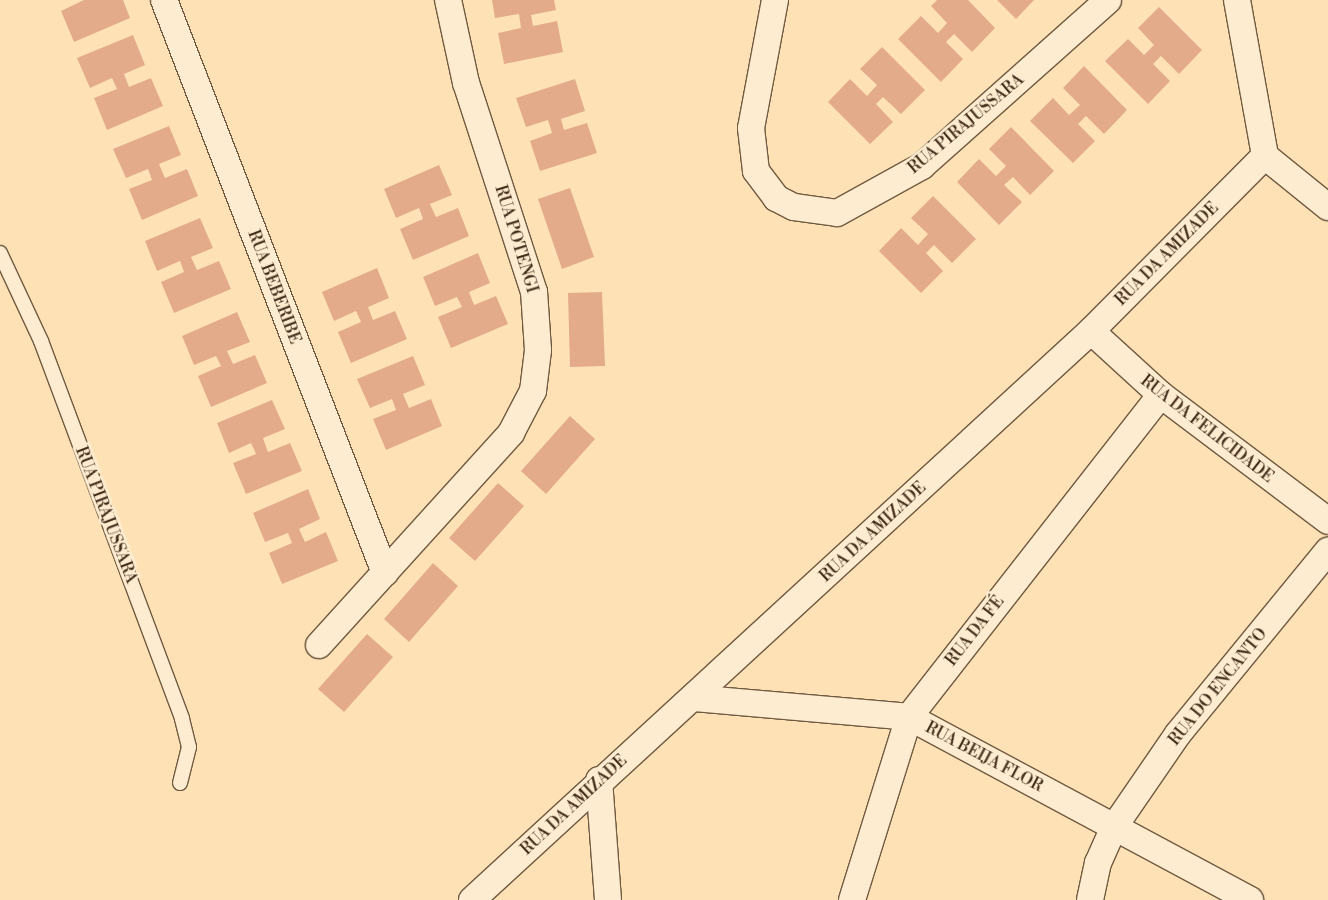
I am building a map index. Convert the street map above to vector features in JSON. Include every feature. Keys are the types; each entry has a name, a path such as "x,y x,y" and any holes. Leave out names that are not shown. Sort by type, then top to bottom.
{"street":[{"name":"RUA BEBERIBE","path":"164,0 385,573"},
{"name":"RUA POTENGI","path":"319,645 511,433 534,390 537,358 534,292 466,83 448,0"},
{"name":"RUA PIRAJUSSARA","path":"775,0 751,128 756,170 776,198 794,207 837,213 922,166 1108,0"},
{"path":"1237,0 1265,156 1328,207"},
{"name":"RUA DA AMIZADE","path":"472,900 599,780 692,698 1091,331 1265,156"},
{"name":"RUA DA FELICIDADE","path":"1091,331 1161,395 1328,522"},
{"name":"RUA DA FÉ","path":"852,900 908,717 1161,395"},
{"name":"RUA DO ENCANTO","path":"1090,900 1098,864 1114,827 1178,734 1328,551"},
{"name":"RUA BEIJA FLOR","path":"692,698 908,717 1250,900"},
{"path":"599,780 608,900"}],"lane":[{"name":"RUA PIRAJUSSARA","path":"0,253 40,341 182,718 189,747 180,783"}],"building":[{"path":"84,0 123,0 130,18 74,42 61,11"},
{"path":"492,0 554,0 556,10 531,15 533,26 557,21 563,52 504,64 498,33 521,28 519,14 495,18"},
{"path":"937,0 968,0 995,28 972,52 954,34 946,42 963,59 941,82 898,39 921,16 938,33 947,23 931,6"},
{"path":"997,0 1034,0 1016,19"},
{"path":"1159,7 1202,50 1179,74 1161,56 1153,64 1170,81 1148,104 1105,61 1128,39 1144,55 1154,45 1138,28"},
{"path":"133,35 145,65 124,74 129,87 151,78 163,106 107,130 94,98 117,89 112,78 90,88 77,58"},
{"path":"882,47 925,90 901,114 883,97 876,104 893,122 870,144 828,102 850,79 867,96 877,85 860,69"},
{"path":"1084,66 1127,110 1104,134 1086,116 1078,124 1095,141 1073,163 1030,121 1053,98 1069,115 1080,105 1063,88"},
{"path":"575,79 585,111 561,119 564,130 587,123 597,153 540,171 530,141 552,133 548,120 526,127 516,98"},
{"path":"169,126 181,155 159,164 165,178 187,169 198,196 142,220 129,189 152,180 148,169 126,178 113,149"},
{"path":"1011,127 1054,171 1030,195 1013,177 1004,185 1022,202 999,225 957,182 979,159 996,176 1006,166 989,149"},
{"path":"439,165 452,195 430,204 436,217 458,208 469,236 413,260 400,229 423,219 419,208 396,218 384,189"},
{"path":"570,188 594,257 562,269 538,199"},
{"path":"933,196 976,239 952,263 934,245 926,253 943,271 921,293 879,251 901,228 918,245 928,234 911,218"},
{"path":"200,218 213,248 191,257 197,270 219,261 231,289 174,313 161,282 184,272 180,261 157,271 145,241"},
{"path":"478,253 490,283 469,292 474,305 496,296 508,324 451,348 438,317 462,307 457,297 435,306 423,277"},
{"path":"377,268 389,298 368,307 373,320 395,311 407,339 351,363 338,332 361,322 356,311 334,321 322,292"},
{"path":"602,292 605,366 570,367 568,293"},
{"path":"237,312 250,342 227,351 233,364 255,355 267,383 211,407 198,376 221,366 216,356 194,365 182,336"},
{"path":"413,356 425,385 403,394 409,408 431,399 442,426 386,450 373,419 396,410 392,399 370,408 357,379"},
{"path":"272,400 285,429 263,438 268,452 290,443 302,471 246,494 233,463 256,454 251,443 229,453 217,423"},
{"path":"570,416 595,439 546,494 521,471"},
{"path":"498,483 524,506 475,561 449,538"},
{"path":"308,489 320,519 299,529 305,542 326,532 338,561 282,584 269,553 292,543 288,533 265,542 253,513"},
{"path":"433,563 458,586 409,642 384,619"},
{"path":"367,634 393,657 344,712 318,689"}]}
